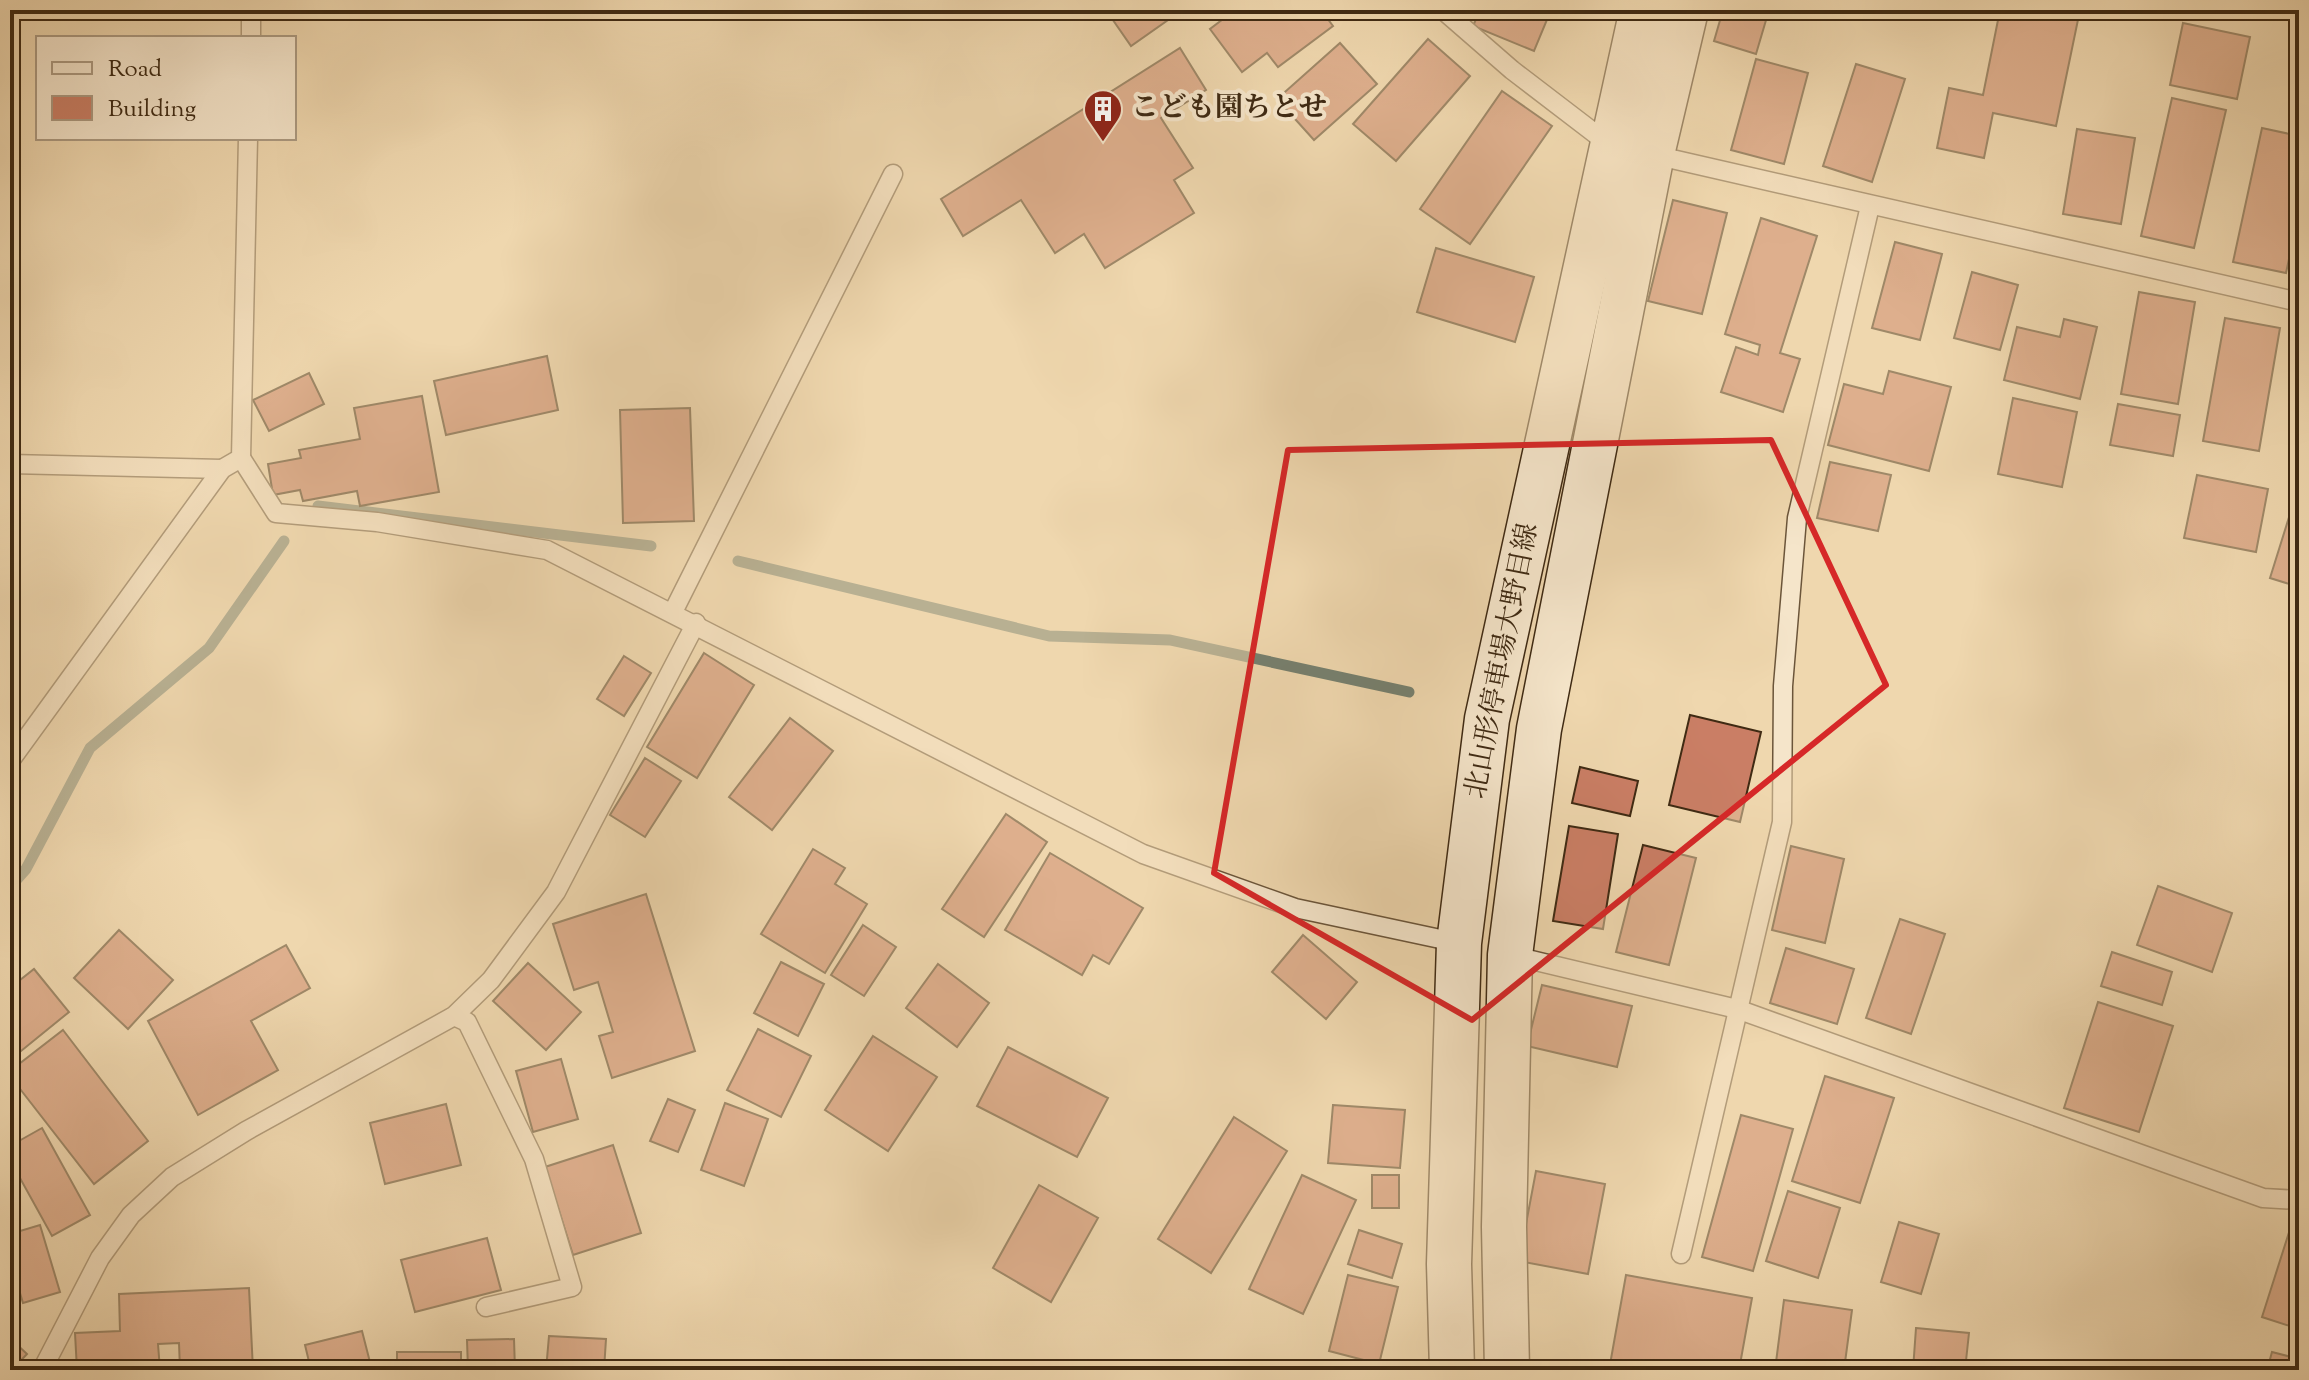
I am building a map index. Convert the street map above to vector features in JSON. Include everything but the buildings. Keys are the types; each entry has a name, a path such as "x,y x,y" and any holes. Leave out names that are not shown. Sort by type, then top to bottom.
{"main road":[{"name":"北山形停車場大野目線","path":"1507,1370 1504,1227 1510,955 1539,729 1631,150 1642,10"},
{"name":"北山形停車場大野目線","path":"1452,1370 1449,1264 1459,943 1487,719 1631,150 1686,10"}],"lane":[{"path":"251,10 251,36"},
{"path":"1443,10 1512,70 1631,150 2299,302"},
{"path":"248,140 241,458 276,513 377,522 547,550 696,623 1143,854 1295,908 1459,943"},
{"path":"673,612 893,174"},
{"path":"1681,1254 1782,822 1783,686 1797,518 1870,206"},
{"path":"10,761 222,469 241,458"},
{"path":"10,464 222,469"},
{"path":"42,1370 100,1258 131,1215 172,1177 246,1131 454,1016 491,980 556,892 696,623"},
{"path":"1510,955 1737,1009 2263,1198 2299,1200"},
{"path":"454,1016 467,1022 534,1159 572,1287 486,1307"}],"highlighted area":[{"path":"1771,440 1886,685 1472,1020 1214,873 1288,450"}],"waterway":[{"path":"318,506 651,546"},
{"path":"10,887 26,869 90,748 209,648 284,541"},
{"path":"738,561 1049,636 1170,640 1409,692"}],"place":[{"name":"こども園ちとせ","path":"1103,143"}]}
